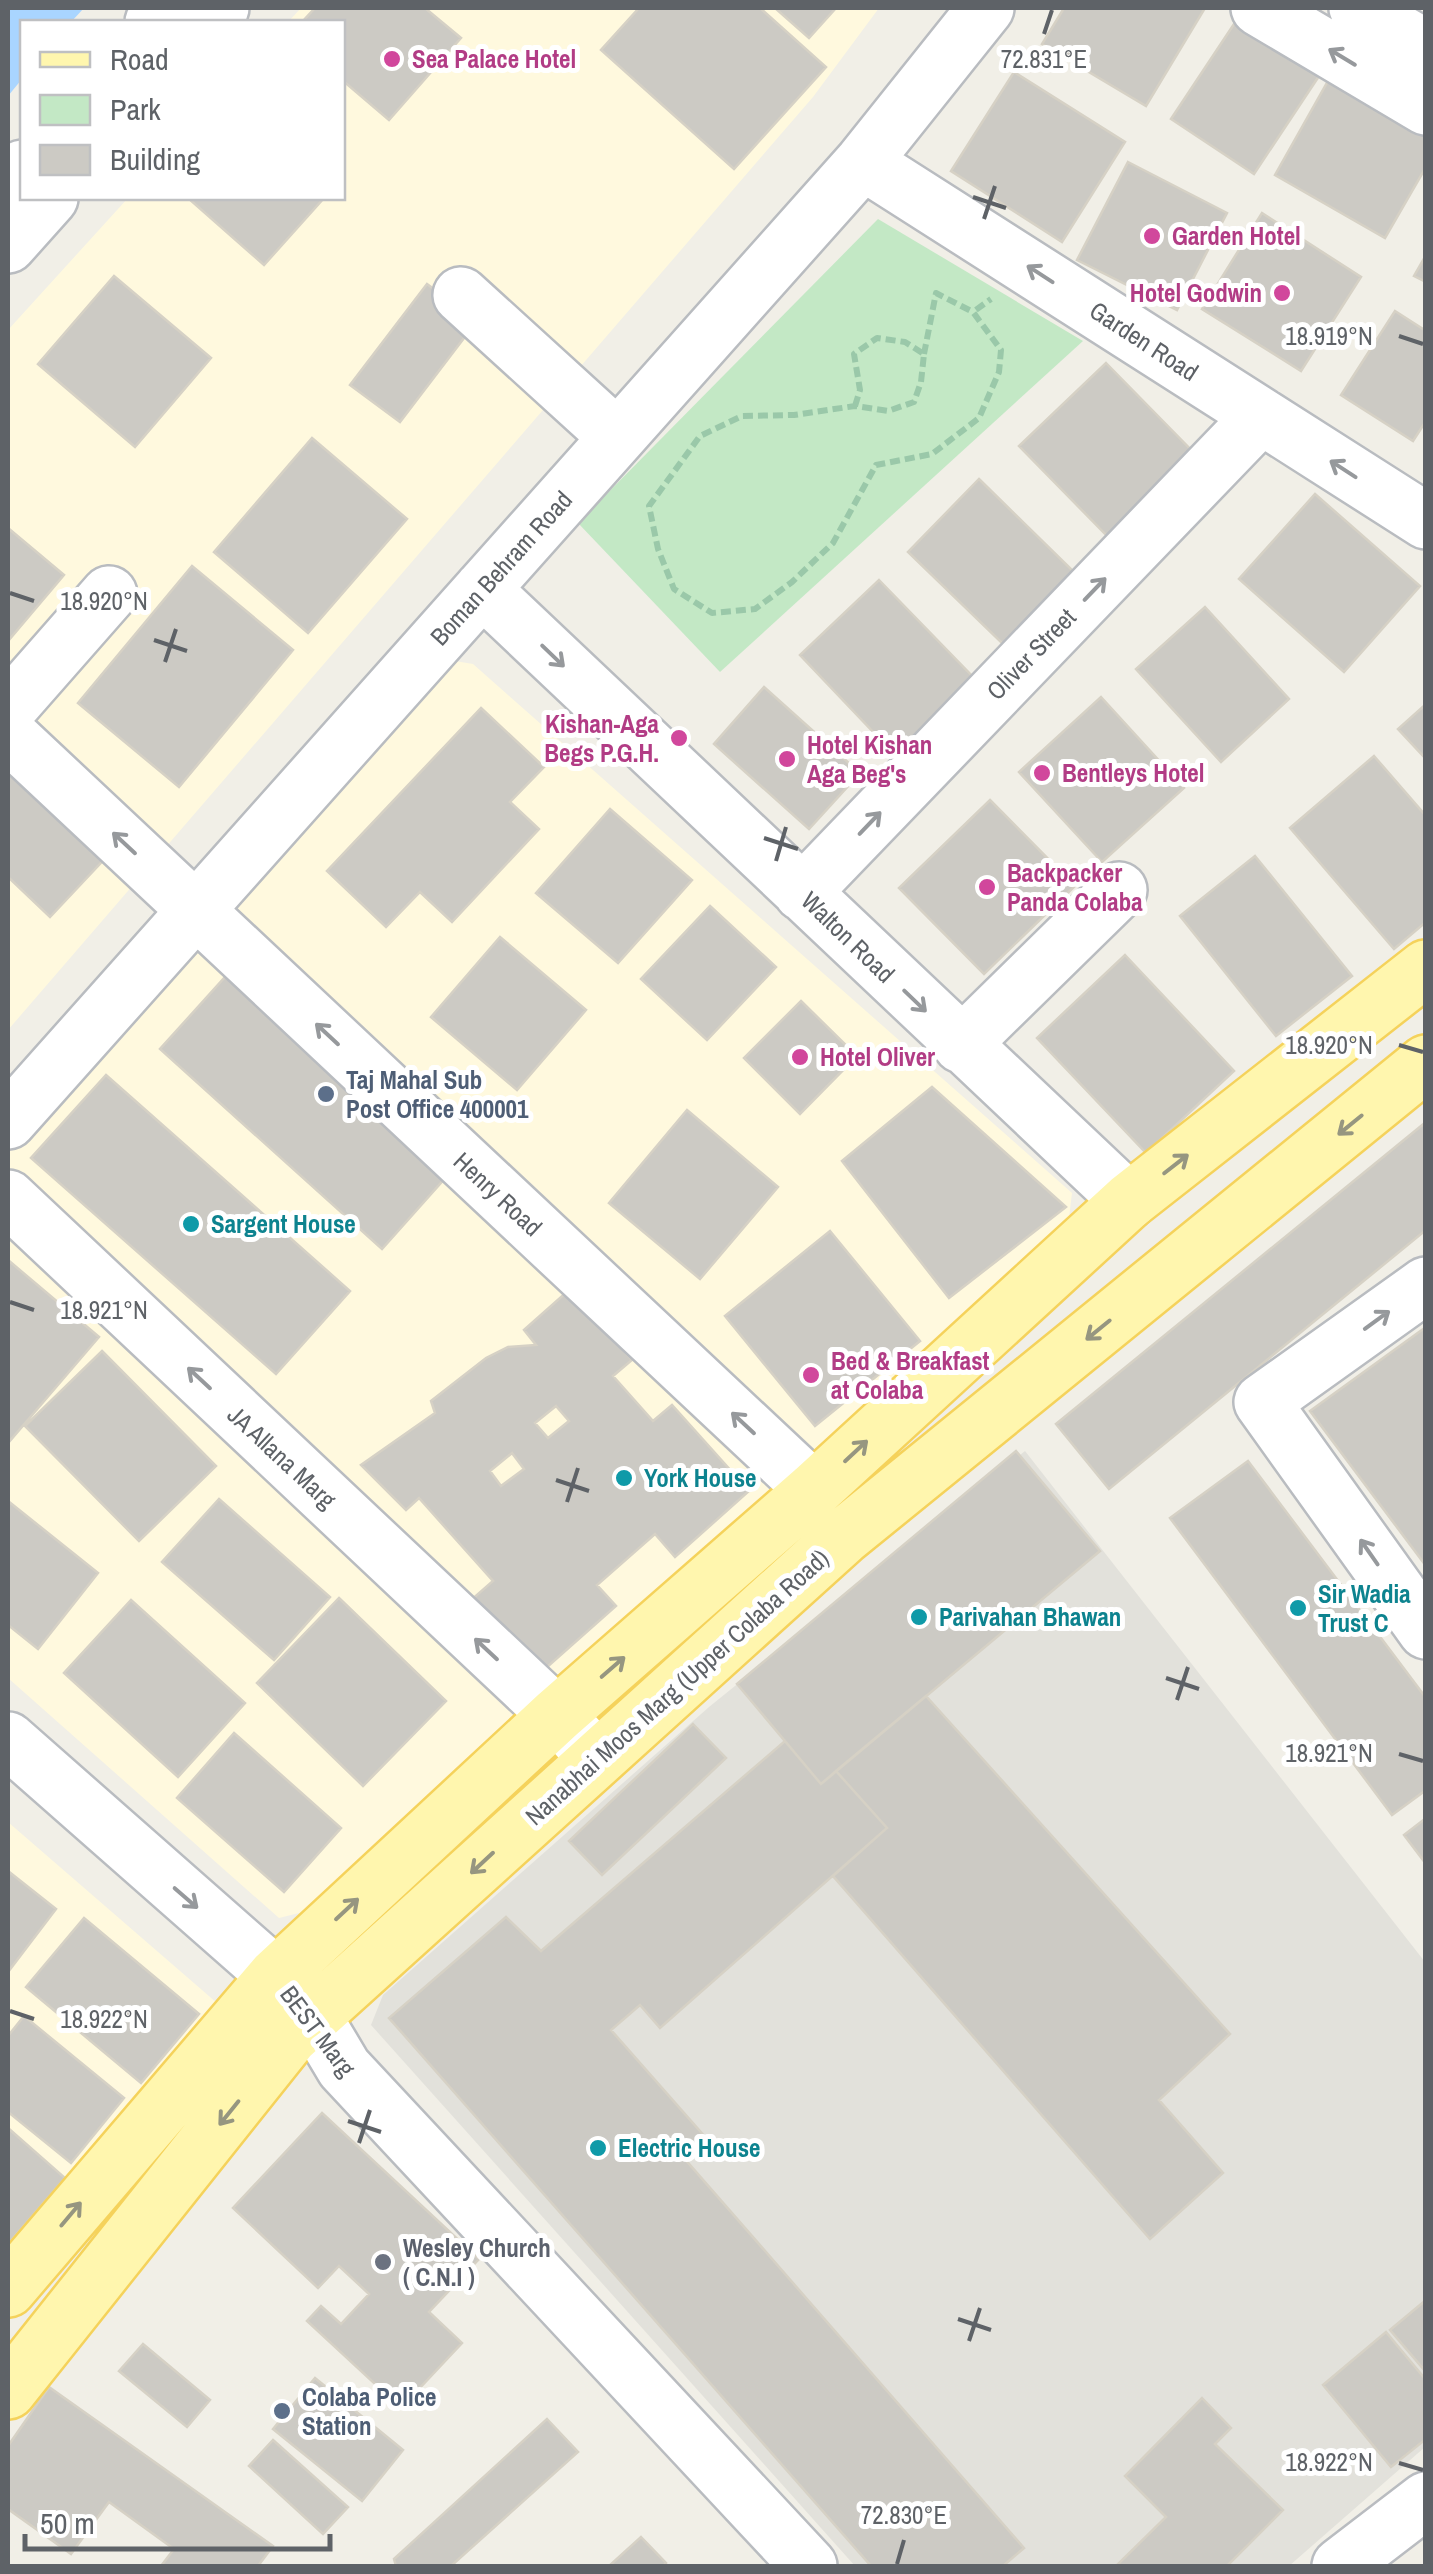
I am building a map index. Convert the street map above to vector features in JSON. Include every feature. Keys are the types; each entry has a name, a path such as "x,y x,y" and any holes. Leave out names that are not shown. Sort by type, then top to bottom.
{"main road":[{"name":"Nanabhai Moos Marg (Upper Colaba Road)","path":"8,2289 282,2008 557,1716 814,1490 1128,1201 1426,968"},
{"name":"Nanabhai Moos Marg (Upper Colaba Road)","path":"8,2390 282,2008 596,1758 843,1537 1426,1063"}],"street":[{"name":"Boman Behram Road","path":"8,1121 863,162 986,8"},
{"path":"1357,8 1426,48"},
{"path":"1286,14 1426,107"},
{"name":"Garden Road","path":"863,162 1426,521"},
{"path":"8,246 48,200"},
{"path":"461,295 617,438"},
{"name":"Oliver Street","path":"802,893 1261,416"},
{"name":"Walton Road","path":"482,589 1128,1201"},
{"path":"8,709 109,594"},
{"name":"Henry Road","path":"8,734 814,1490"},
{"path":"961,1045 1120,890"},
{"name":"JA Allana Marg","path":"8,1198 557,1716 596,1758"},
{"path":"1426,1285 1262,1402 1426,1631"},
{"name":"BEST Marg","path":"8,1740 344,2068 810,2566"},
{"path":"8,1787 282,2008"},
{"path":"1340,2566 1426,2500"}],"path":[{"path":"973,312 1034,270"},
{"path":"936,293 973,312 1001,350 999,372 979,418 932,454 876,465 834,543 792,582 755,609 712,613 674,590 658,550 649,506 700,436 742,416 794,415 855,406 888,411 914,402 924,354 936,293"},
{"path":"855,406 860,390 854,354 877,338 905,342 924,354"}],"shaded area":[{"path":"301,8 879,8 813,97 8,1030 8,330 126,200 345,200 345,20 290,20"},
{"path":"437,658 473,664 1072,1193 1068,1226 323,1907 279,1918 8,1678 8,1152"},
{"path":"1025,1451 1425,1962 1425,2447 1289,2566 855,2566 371,2025 383,1995 709,1707"},
{"path":"8,1822 217,2003 8,2266"}],"green space":[{"path":"878,219 1083,341 720,672 578,523"}],"water":[{"path":"8,8 84,8 73,20 20,20 20,81 8,96"}],"building":[{"name":"Sea Palace Hotel","path":"315,8 425,8 461,38 389,120 345,83 345,20 304,20"},
{"path":"639,8 760,8 826,67 734,169 601,50"},
{"path":"775,8 836,8 809,38"},
{"path":"1064,8 1205,8 1146,106 1042,44"},
{"path":"1236,21 1319,76 1254,174 1171,119"},
{"path":"1014,72 1125,142 1062,242 951,171"},
{"path":"1328,81 1426,136 1426,167 1385,238 1275,175"},
{"name":"Garden Hotel","path":"1128,162 1227,213 1177,310 1077,260"},
{"path":"190,200 322,200 264,265"},
{"name":"Hotel Godwin","path":"1262,213 1361,277 1301,371 1202,309"},
{"path":"1426,255 1426,282 1414,276"},
{"path":"114,276 211,358 135,447 38,364"},
{"path":"427,284 477,321 400,422 350,385"},
{"path":"1395,311 1426,331 1426,421 1413,441 1341,395"},
{"path":"1106,363 1200,459 1113,542 1019,446"},
{"path":"312,438 407,519 308,633 214,552"},
{"path":"979,479 1074,572 1003,644 908,552"},
{"path":"1315,494 1420,586 1344,672 1239,579"},
{"path":"8,528 64,575 8,641"},
{"path":"192,566 293,650 179,787 78,703"},
{"path":"879,580 976,680 896,756 800,655"},
{"path":"1205,607 1289,699 1221,762 1136,669"},
{"name":"Hotel Kishan Aga Beg's","path":"764,687 860,773 809,829 714,744"},
{"path":"1101,697 1184,788 1102,862 1019,772"},
{"path":"1426,704 1426,759 1398,729"},
{"path":"481,708 544,767 510,802 539,829 452,922 420,892 386,927 327,871"},
{"path":"8,755 112,851 50,917 8,877"},
{"path":"1374,756 1426,816 1426,922 1394,949 1290,828"},
{"name":"Backpacker Panda Colaba","path":"990,800 1075,886 984,974 899,888"},
{"path":"610,809 692,880 618,963 536,893"},
{"path":"1255,856 1352,976 1276,1036 1180,916"},
{"path":"710,906 776,967 707,1040 641,979"},
{"path":"500,937 586,1010 517,1090 431,1017"},
{"path":"1125,955 1234,1071 1146,1153 1037,1038"},
{"path":"234,967 455,1167 382,1249 160,1049"},
{"name":"Hotel Oliver","path":"801,1001 857,1056 800,1114 744,1058"},
{"name":"Sargent House","path":"106,1075 350,1291 276,1374 31,1158"},
{"path":"932,1087 1066,1207 949,1298 842,1161"},
{"path":"687,1110 778,1187 700,1279 609,1203"},
{"path":"1426,1122 1426,1230 1109,1489 1056,1424"},
{"path":"830,1231 920,1341 815,1426 725,1316"},
{"path":"8,1260 99,1337 8,1443"},
{"name":"York House","path":"569,1290 632,1360 613,1376 653,1421 672,1405 749,1491 675,1557 655,1534 597,1585 616,1606 537,1676 470,1601 493,1581 419,1498 406,1510 361,1465 435,1413 431,1401 486,1358 508,1347 536,1345 524,1330","holes":["556,1406 569,1421 548,1438 535,1423","512,1453 524,1469 501,1486 490,1471"]},
{"path":"1426,1327 1426,1566 1310,1411"},
{"path":"102,1351 216,1466 139,1541 25,1426"},
{"name":"Parivahan Bhawan","path":"1016,1451 1100,1551 821,1784 737,1684"},
{"name":"Sir Wadia Trust C","path":"1248,1461 1426,1698 1426,1790 1392,1815 1170,1518"},
{"path":"219,1499 330,1597 274,1660 162,1562"},
{"path":"8,1501 98,1573 38,1649 8,1625"},
{"path":"339,1598 446,1701 363,1786 257,1683"},
{"path":"131,1600 245,1703 178,1777 64,1673"},
{"path":"926,1696 1230,2034 1159,2100 1223,2173 1150,2239 833,1876 887,1828 836,1771"},
{"path":"693,1724 726,1758 602,1875 569,1841"},
{"path":"234,1733 341,1828 284,1892 177,1798"},
{"name":"Electric House","path":"785,1741 821,1784 836,1771 887,1828 660,2028 640,2005 611,2030 706,2138 684,2158 1024,2548 1003,2566 871,2566 389,2018 506,1917 541,1951"},
{"path":"1426,1818 1426,1864 1404,1835"},
{"path":"8,1871 56,1909 8,1972"},
{"path":"84,1918 199,2014 141,2083 26,1987"},
{"path":"24,2016 124,2098 71,2163 8,2112 8,2036"},
{"name":"Wesley Church ( C.N.I )","path":"322,2113 479,2259 429,2312 462,2343 401,2408 307,2321 321,2306 341,2324 369,2294 339,2266 318,2288 233,2208"},
{"path":"8,2128 65,2178 8,2244"},
{"path":"1426,2300 1426,2372 1390,2330"},
{"path":"1386,2332 1426,2380 1426,2439 1391,2467 1323,2385"},
{"path":"143,2344 210,2400 187,2427 119,2371"},
{"path":"315,2378 403,2450 362,2501 273,2429"},
{"path":"49,2387 273,2546 258,2566 161,2566 174,2549 109,2502 71,2554 8,2509 8,2446"},
{"path":"1202,2398 1231,2428 1215,2444 1283,2510 1227,2566 1116,2566 1166,2517 1125,2476"},
{"path":"547,2419 578,2452 451,2566 396,2566 394,2559"},
{"path":"273,2440 348,2507 323,2534 249,2466"},
{"path":"641,2537 666,2563 663,2566 609,2566"}],"place":[{"name":"Sea Palace Hotel","path":"392,59"},
{"name":"Garden Hotel","path":"1152,236"},
{"name":"Hotel Godwin","path":"1282,293"},
{"name":"Kishan-Aga Begs P.G.H.","path":"679,738"},
{"name":"Hotel Kishan Aga Beg's","path":"787,759"},
{"name":"Bentleys Hotel","path":"1042,773"},
{"name":"Backpacker Panda Colaba","path":"987,887"},
{"name":"Hotel Oliver","path":"800,1057"},
{"name":"Taj Mahal Sub Post Office 400001","path":"326,1094"},
{"name":"Sargent House","path":"191,1224"},
{"name":"Bed & Breakfast at Colaba","path":"811,1375"},
{"name":"York House","path":"624,1478"},
{"name":"Sir Wadia Trust C","path":"1298,1608"},
{"name":"Parivahan Bhawan","path":"919,1617"},
{"name":"Electric House","path":"598,2148"},
{"name":"Wesley Church ( C.N.I )","path":"383,2262"},
{"name":"Colaba Police Station","path":"282,2411"}]}
